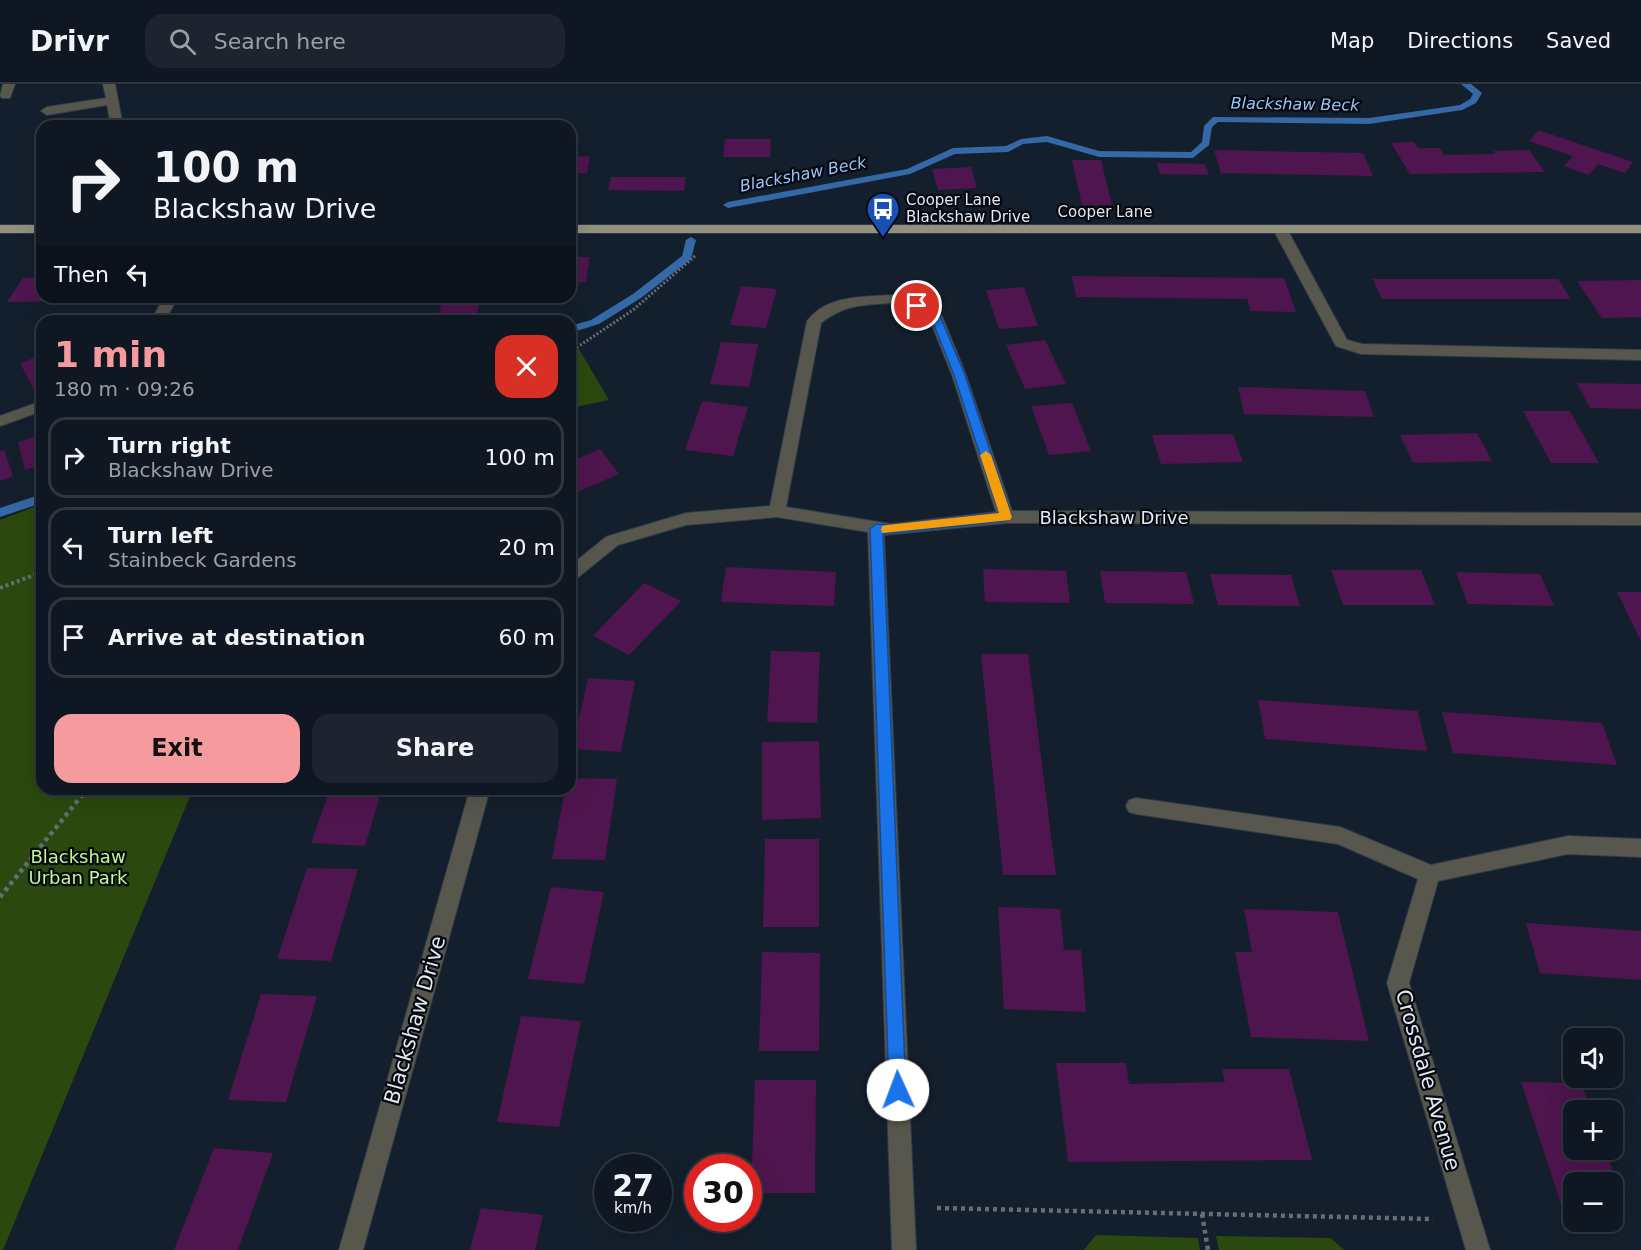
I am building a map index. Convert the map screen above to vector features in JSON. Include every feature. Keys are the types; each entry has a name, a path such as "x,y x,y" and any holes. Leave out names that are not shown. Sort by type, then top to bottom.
{"main road":[{"path":"0,229 36,229"},
{"name":"Cooper Lane","path":"576,229 1641,229"}],"street":[{"path":"109,84 116,120"},
{"path":"47,111 111,101"},
{"path":"1280,229 1341,343 1361,349 1641,355"},
{"path":"777,511 814,321 827,310 847,302 892,299 917,306 935,316 959,375 1006,517"},
{"path":"0,421 36,408"},
{"name":"Blackshaw Drive","path":"576,570 612,541 686,519 777,511 891,530 1006,517 1641,519"},
{"path":"876,529 904,1250"},
{"name":"Blackshaw Drive","path":"351,1250 478,795"},
{"path":"1136,806 1340,836 1430,874 1568,845 1641,848"},
{"name":"Crossdale Avenue","path":"1430,874 1398,983 1478,1250"}],"path":[{"path":"576,348 633,309 689,263 703,247 711,229"},
{"path":"0,588 36,574"},
{"path":"0,897 82,795"},
{"path":"902,1207 1470,1220"},
{"path":"1202,1214 1208,1250"}],"green space":[{"path":"576,344 609,400 576,407"},
{"name":"Blackshaw Urban Park","path":"36,506 36,795 191,795 3,1250 0,1250 0,520"},
{"path":"1096,1235 1198,1238 1200,1250 1084,1250"},
{"path":"1216,1236 1331,1238 1344,1250 1219,1250"}],"building":[{"path":"1539,130 1633,162 1625,173 1598,164 1589,175 1564,166 1573,156 1529,141"},
{"path":"725,139 771,139 770,157 723,157"},
{"path":"1414,142 1418,148 1440,148 1444,155 1496,154 1493,151 1529,150 1545,172 1410,174 1391,143"},
{"path":"1214,150 1363,153 1373,176 1221,173"},
{"path":"590,156 587,173 576,173 576,157"},
{"path":"1072,160 1101,160 1112,205 1082,205"},
{"path":"1157,163 1205,164 1209,175 1160,174"},
{"path":"971,167 977,188 938,190 932,169"},
{"path":"611,177 686,177 684,191 608,190"},
{"path":"576,257 590,257 586,282 576,283"},
{"path":"1072,276 1284,278 1296,312 1251,311 1247,299 1076,297"},
{"path":"23,278 36,278 36,302 7,302"},
{"path":"1373,279 1558,279 1571,299 1382,299"},
{"path":"1641,280 1641,317 1602,318 1577,281"},
{"path":"741,286 777,289 766,328 730,325"},
{"path":"1024,287 1038,326 999,329 986,290"},
{"path":"442,303 480,303 477,313 439,313"},
{"path":"1045,340 1066,384 1025,389 1006,345"},
{"path":"721,342 758,344 749,387 710,384"},
{"path":"36,357 36,389 34,390 20,363"},
{"path":"1577,383 1641,384 1641,409 1590,408"},
{"path":"1238,387 1365,391 1374,417 1244,414"},
{"path":"702,401 748,407 733,456 685,450"},
{"path":"1072,403 1091,451 1049,455 1031,406"},
{"path":"1523,411 1570,411 1599,463 1551,463"},
{"path":"1477,433 1492,461 1413,463 1400,435"},
{"path":"1233,434 1243,462 1161,464 1152,435"},
{"path":"36,436 36,467 25,470 18,442"},
{"path":"600,449 619,474 576,492 576,459"},
{"path":"4,450 13,476 0,481 0,451"},
{"path":"726,567 836,572 834,606 721,602"},
{"path":"983,569 1066,571 1070,603 985,602"},
{"path":"1331,570 1421,570 1435,605 1343,605"},
{"path":"1100,571 1186,572 1194,604 1105,603"},
{"path":"1456,572 1540,574 1554,606 1468,604"},
{"path":"1210,574 1291,575 1300,606 1218,605"},
{"path":"644,583 681,601 629,655 593,636"},
{"path":"1617,592 1641,592 1641,641"},
{"path":"771,651 820,652 817,723 767,722"},
{"path":"981,654 1028,654 1056,875 1003,875"},
{"path":"588,678 635,681 621,752 576,749 576,731"},
{"path":"1258,700 1418,711 1427,751 1265,739"},
{"path":"1442,712 1602,723 1617,765 1453,753"},
{"path":"819,741 821,818 762,820 762,742"},
{"path":"576,778 617,779 605,860 552,859 564,795 576,795"},
{"path":"328,795 380,795 365,846 311,843"},
{"path":"765,839 819,839 819,927 763,927"},
{"path":"307,868 358,869 331,961 277,959"},
{"path":"551,887 604,892 584,984 528,979"},
{"path":"998,907 1060,909 1064,950 1081,950 1086,1012 1004,1009"},
{"path":"1244,909 1338,912 1369,1041 1251,1037 1235,952 1252,952"},
{"path":"1526,923 1641,931 1641,980 1540,973"},
{"path":"762,952 820,953 819,1051 759,1051"},
{"path":"261,994 317,996 286,1102 228,1100"},
{"path":"521,1016 581,1021 559,1127 497,1122"},
{"path":"1056,1063 1126,1063 1129,1084 1225,1082 1222,1069 1289,1069 1312,1160 1068,1162"},
{"path":"755,1080 816,1080 815,1193 762,1193 762,1154 752,1154"},
{"path":"1521,1082 1563,1083 1563,1088 1583,1088 1587,1100 1563,1100 1563,1160 1609,1160 1613,1172 1563,1172 1563,1204 1561,1204"},
{"path":"214,1148 273,1153 238,1250 174,1250"},
{"path":"481,1208 543,1215 535,1250 470,1250"}],"waterway":[{"name":"Blackshaw Beck","path":"728,205 910,171 953,151 1008,149 1021,142 1047,139 1099,154 1193,155 1206,143 1208,126 1216,119 1369,121 1462,107 1473,101 1478,93 1465,84"},
{"name":"Blackshaw Beck","path":"576,328 595,322 637,296 687,257 691,240"},
{"name":"Blackshaw Beck","path":"0,513 36,500"}],"slow traffic":[{"path":"887,530 1006,517 986,455"}],"place":[{"name":"Cooper Lane Blackshaw Drive","path":"883,238"}],"route":[{"path":"898,1090 876,529 891,530 1006,517 959,375 935,316 917,306"}]}
